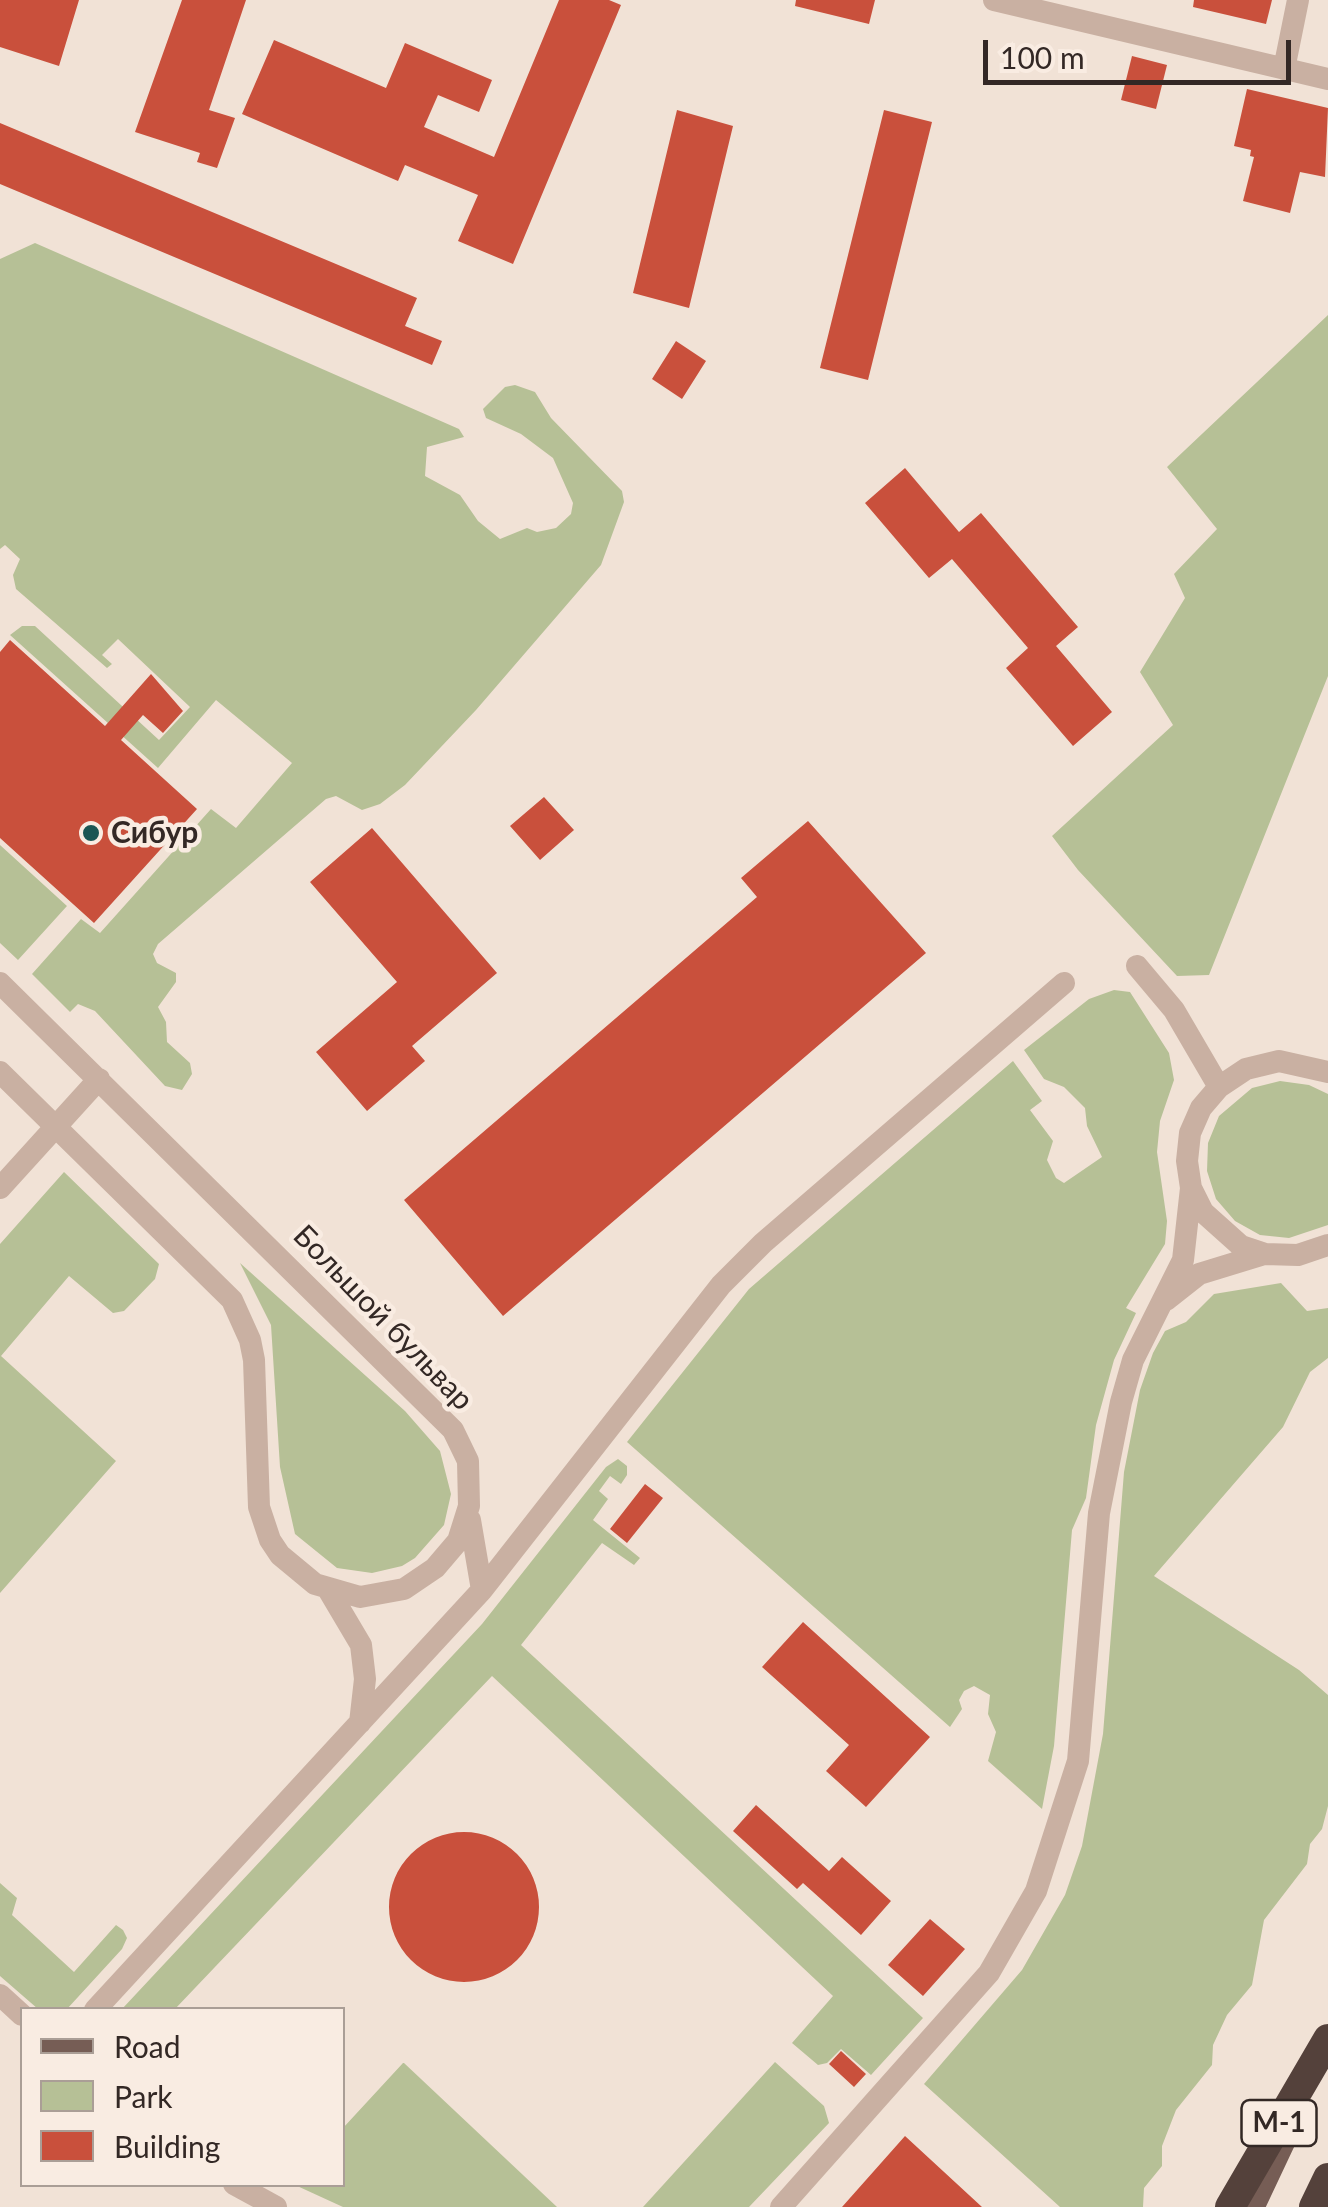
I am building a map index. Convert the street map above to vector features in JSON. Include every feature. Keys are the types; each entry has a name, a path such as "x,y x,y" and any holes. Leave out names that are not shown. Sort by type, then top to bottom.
{"highway":[{"name":"М-1","path":"1230,2207 1328,2043"},
{"name":"М-1","path":"1314,2207 1328,2178"}],"main road":[{"name":"М-1","path":"1252,2207 1328,2043"}],"street":[{"path":"994,0 1328,79"},
{"path":"1284,69 1298,0"},
{"path":"1137,966 1174,1010 1219,1087"},
{"name":"Большой бульвар","path":"0,983 446,1422 468,1462 469,1506 458,1541 417,1582 376,1596 329,1591 294,1570 270,1540 262,1522 254,1360 250,1340 232,1300 0,1072"},
{"path":"98,2007 482,1590 721,1286 763,1243 1064,983"},
{"path":"781,2207 990,1973 1036,1892 1078,1762 1099,1513 1121,1402 1132,1360 1183,1260 1192,1188 1187,1161 1190,1134 1201,1108 1219,1087 1246,1069 1279,1062 1312,1065 1328,1072"},
{"path":"0,1188 99,1079"},
{"path":"1192,1188 1219,1231 1241,1246 1265,1254"},
{"path":"1159,1306 1200,1274 1237,1259 1265,1254 1298,1255 1328,1245"},
{"path":"469,1506 482,1590"},
{"path":"329,1591 361,1645 366,1678 360,1724"},
{"path":"0,1995 20,2013"},
{"path":"239,2187 276,2207"}],"green space":[{"path":"35,243 459,429 464,437 427,447 425,476 460,495 478,521 500,539 527,528 537,532 556,528 571,514 573,503 553,458 521,434 486,418 483,409 505,387 515,385 535,392 551,418 622,491 624,502 601,565 476,710 405,785 380,804 362,810 336,796 326,799 158,944 153,954 157,963 176,973 176,982 158,1007 166,1022 167,1042 190,1063 192,1074 182,1090 165,1086 95,1011 78,1004 70,1012 32,974 81,919 100,933 211,809 236,828 292,763 216,700 158,768 10,635 22,626 35,626 159,740 190,707 118,639 102,655 112,664 107,668 16,589 13,575 20,559 5,545 0,549 0,259"},
{"path":"1328,315 1328,676 1209,975 1177,976 1078,870 1052,836 1173,725 1140,672 1185,598 1174,574 1217,529 1167,467"},
{"path":"0,845 67,906 18,960 0,943"},
{"path":"1114,990 1130,992 1169,1053 1174,1080 1160,1121 1157,1152 1167,1221 1165,1244 1126,1308 1136,1313 1114,1360 1096,1425 1086,1498 1072,1530 1054,1746 1042,1809 988,1761 996,1732 988,1714 990,1695 974,1686 964,1691 959,1700 962,1709 950,1727 627,1442 749,1289 1013,1061 1042,1101 1030,1110 1053,1141 1047,1160 1056,1178 1064,1183 1102,1157 1087,1126 1085,1108 1064,1087 1044,1079 1024,1050 1089,999"},
{"path":"1280,1081 1309,1085 1328,1094 1328,1225 1289,1238 1260,1235 1235,1221 1216,1199 1207,1171 1208,1143 1219,1116 1252,1088"},
{"path":"64,1172 159,1264 155,1279 124,1311 113,1313 69,1276 1,1356 116,1461 0,1593 0,1244"},
{"path":"240,1263 405,1411 440,1451 451,1494 444,1525 415,1558 402,1566 372,1573 337,1568 295,1534 280,1467 271,1325"},
{"path":"1281,1283 1307,1311 1328,1308 1328,1358 1310,1372 1283,1427 1154,1576 1299,1670 1328,1695 1328,1806 1322,1829 1310,1844 1307,1864 1264,1920 1252,1985 1227,2015 1213,2045 1212,2065 1176,2110 1162,2146 1162,2166 1144,2188 1143,2207 1060,2207 924,2084 1022,1970 1065,1895 1082,1846 1103,1734 1124,1472 1140,1390 1153,1353 1165,1331 1186,1322 1214,1294"},
{"path":"618,1459 627,1466 627,1475 621,1484 610,1476 599,1491 608,1499 593,1520 640,1558 634,1565 602,1543 521,1645 923,2018 871,2075 841,2049 827,2063 818,2065 792,2043 833,1996 492,1676 177,2007 124,2007 482,1624 606,1467"},
{"path":"0,1883 17,1898 12,1915 74,1972 116,1925 127,1938 122,1949 69,2007 36,2007 0,1976"},
{"path":"775,2062 824,2106 829,2123 749,2207 643,2207"},
{"path":"403,2063 557,2207 343,2207 299,2187 345,2187 345,2126"}],"building":[{"path":"0,0 79,0 59,66 0,47"},
{"path":"182,0 246,0 209,110 235,118 217,168 197,162 200,153 135,132"},
{"path":"559,0 609,0 621,5 513,264 458,241 478,195 405,165 398,181 242,114 274,40 386,88 405,43 492,80 479,112 438,95 424,127 494,157"},
{"path":"796,0 875,0 869,24 795,6"},
{"path":"1194,0 1272,0 1266,24 1193,7"},
{"path":"1132,56 1167,65 1156,109 1121,100"},
{"path":"1247,89 1328,108 1325,177 1300,172 1290,213 1243,201 1254,157 1250,156 1251,150 1234,146"},
{"path":"677,110 733,126 689,308 633,293"},
{"path":"884,110 932,122 868,380 820,368"},
{"path":"0,123 417,298 405,326 442,341 432,365 0,184"},
{"path":"676,341 706,361 682,399 652,379"},
{"path":"905,468 959,532 981,513 1078,627 1056,646 1112,712 1073,746 1006,668 1028,648 952,559 929,578 865,503"},
{"path":"10,640 105,726 151,674 183,711 163,733 143,715 121,740 197,809 94,923 0,838 0,652"},
{"path":"544,797 574,830 540,860 510,826"},
{"path":"808,821 926,953 503,1316 404,1200 757,897 741,878"},
{"path":"372,828 497,973 412,1046 425,1061 367,1111 316,1052 397,982 310,882"},
{"path":"645,1484 663,1498 627,1543 610,1529"},
{"path":"803,1622 930,1737 866,1807 826,1771 849,1745 762,1667"},
{"path":"756,1805 829,1871 842,1857 891,1901 861,1935 803,1883 797,1889 733,1831"},
{"path":"464,1832 493,1837 517,1854 534,1878 539,1907 534,1936 517,1960 493,1977 464,1982 435,1977 411,1960 394,1936 389,1907 394,1878 411,1854 435,1837"},
{"path":"930,1919 965,1949 923,1996 888,1965"},
{"path":"841,2051 866,2074 854,2087 829,2064"},
{"path":"905,2136 982,2207 842,2207"}],"place":[{"name":"Сибур","path":"91,833"}]}
